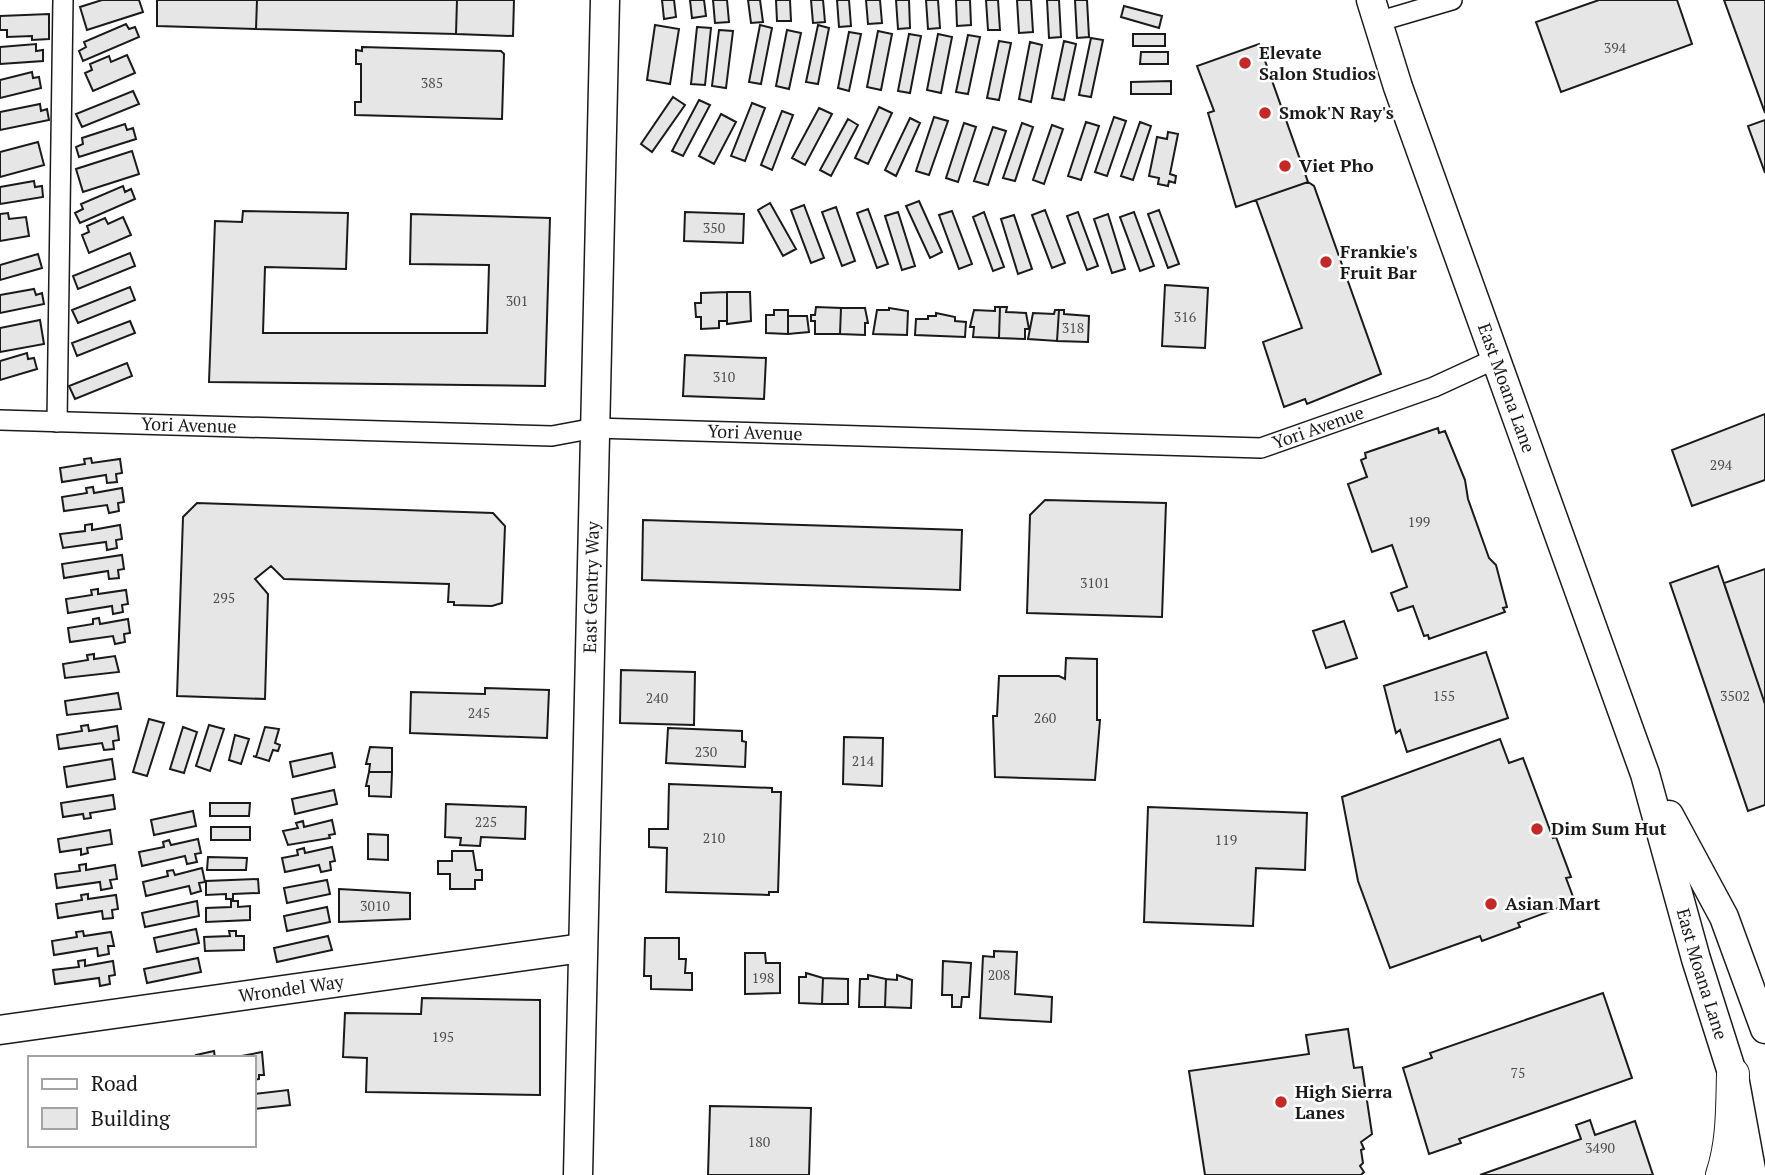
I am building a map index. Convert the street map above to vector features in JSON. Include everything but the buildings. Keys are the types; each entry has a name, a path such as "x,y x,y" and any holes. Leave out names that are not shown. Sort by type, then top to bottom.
{"main road":[{"path":"1722,1175 1728,1157 1732,1128 1733,1074"}],"street":[{"path":"57,422 63,0"},
{"name":"East Gentry Way","path":"579,1175 605,0"},
{"path":"1374,11 1452,0"},
{"name":"East Moana Lane","path":"1374,11 1495,359 1646,774 1696,959 1733,1074 1752,1175"},
{"name":"Yori Avenue","path":"0,420 552,436 595,428 1261,448 1434,387 1495,359"},
{"name":"East Moana Lane","path":"1646,774 1724,917 1765,1029"},
{"name":"Wrondel Way","path":"0,1030 582,948"}],"place":[{"name":"Elevate Salon Studios","path":"1245,63"},
{"name":"Smok'N Ray's","path":"1265,113"},
{"name":"Viet Pho","path":"1285,166"},
{"name":"Frankie's Fruit Bar","path":"1326,262"},
{"name":"Dim Sum Hut","path":"1537,829"},
{"name":"Asian Mart","path":"1491,904"},
{"name":"High Sierra Lanes","path":"1281,1102"}]}
